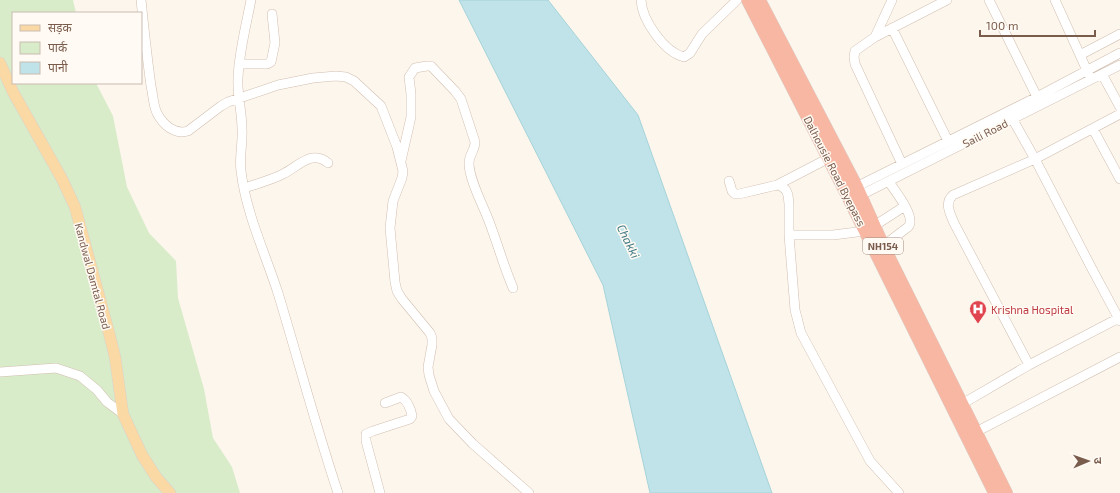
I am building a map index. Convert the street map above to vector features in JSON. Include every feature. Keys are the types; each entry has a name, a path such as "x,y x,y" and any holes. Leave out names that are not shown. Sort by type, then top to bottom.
{"highway":[{"name":"Dalhousie Road Byepass","path":"748,0 829,158 853,194 995,493"},
{"name":"NH154","path":"759,0 853,194"},
{"name":"NH154","path":"869,228 883,246 1006,493"}],"main road":[{"name":"Kandwal Damtal Road","path":"0,63 13,92 62,179 75,207 108,329 114,356 123,414 142,455 156,477 170,493"}],"street":[{"path":"141,0 155,107 164,123 176,132 182,133 188,131 221,106 239,98 293,82 336,76 354,80 380,106 397,147 403,171 402,178 393,201 390,228 395,282 397,291 402,299 430,333 432,338 428,367 434,391 449,420 473,444 529,493"},
{"path":"250,0 238,78 242,129 240,156 244,188 338,493"},
{"path":"641,0 643,10 654,32 679,56 684,57 690,53 702,34 737,0"},
{"path":"875,37 892,0"},
{"path":"902,164 855,64 855,51 875,37 947,0"},
{"path":"988,0 1038,97"},
{"path":"1056,1 1087,70 1090,81"},
{"path":"239,64 267,64 271,62 275,43 272,14"},
{"path":"892,28 948,141"},
{"path":"1080,55 1120,34"},
{"path":"853,194 902,164 1038,97 1120,53"},
{"name":"Saili Road","path":"853,194 889,182 912,169 1120,65"},
{"path":"401,163 411,117 409,77 415,68 431,66 455,92 464,106 475,142 475,147 470,157 469,164 471,175 491,225 513,288"},
{"path":"1102,74 1120,107"},
{"path":"1028,365 954,223 948,209 948,203 953,195 1035,159 1120,114"},
{"path":"962,404 1028,365 1119,320 1035,159 1012,120"},
{"path":"1093,129 1119,174"},
{"path":"244,188 285,173 306,160 319,158 328,163"},
{"path":"729,181 732,191 735,194 739,194 777,185 829,158"},
{"path":"883,246 910,224 910,216 889,182"},
{"path":"777,185 786,190 788,195 789,235 795,310 801,333 870,461 899,493"},
{"path":"789,235 833,235 869,228 904,206"},
{"path":"976,432 1120,356"},
{"path":"0,372 56,368 80,376 97,390 107,402 123,414"},
{"path":"380,493 366,441 366,434 410,419 412,416 404,399 401,397 385,403"}],"green space":[{"path":"0,0 73,0 76,12 12,12 12,84 97,84 113,116 127,187 149,233 176,261 178,298 204,389 213,438 232,467 240,493 0,493"}],"water":[{"name":"Chakki","path":"459,0 548,0 638,115 772,493 650,493 603,285"}],"place":[{"name":"Krishna Hospital","path":"978,324"}]}
